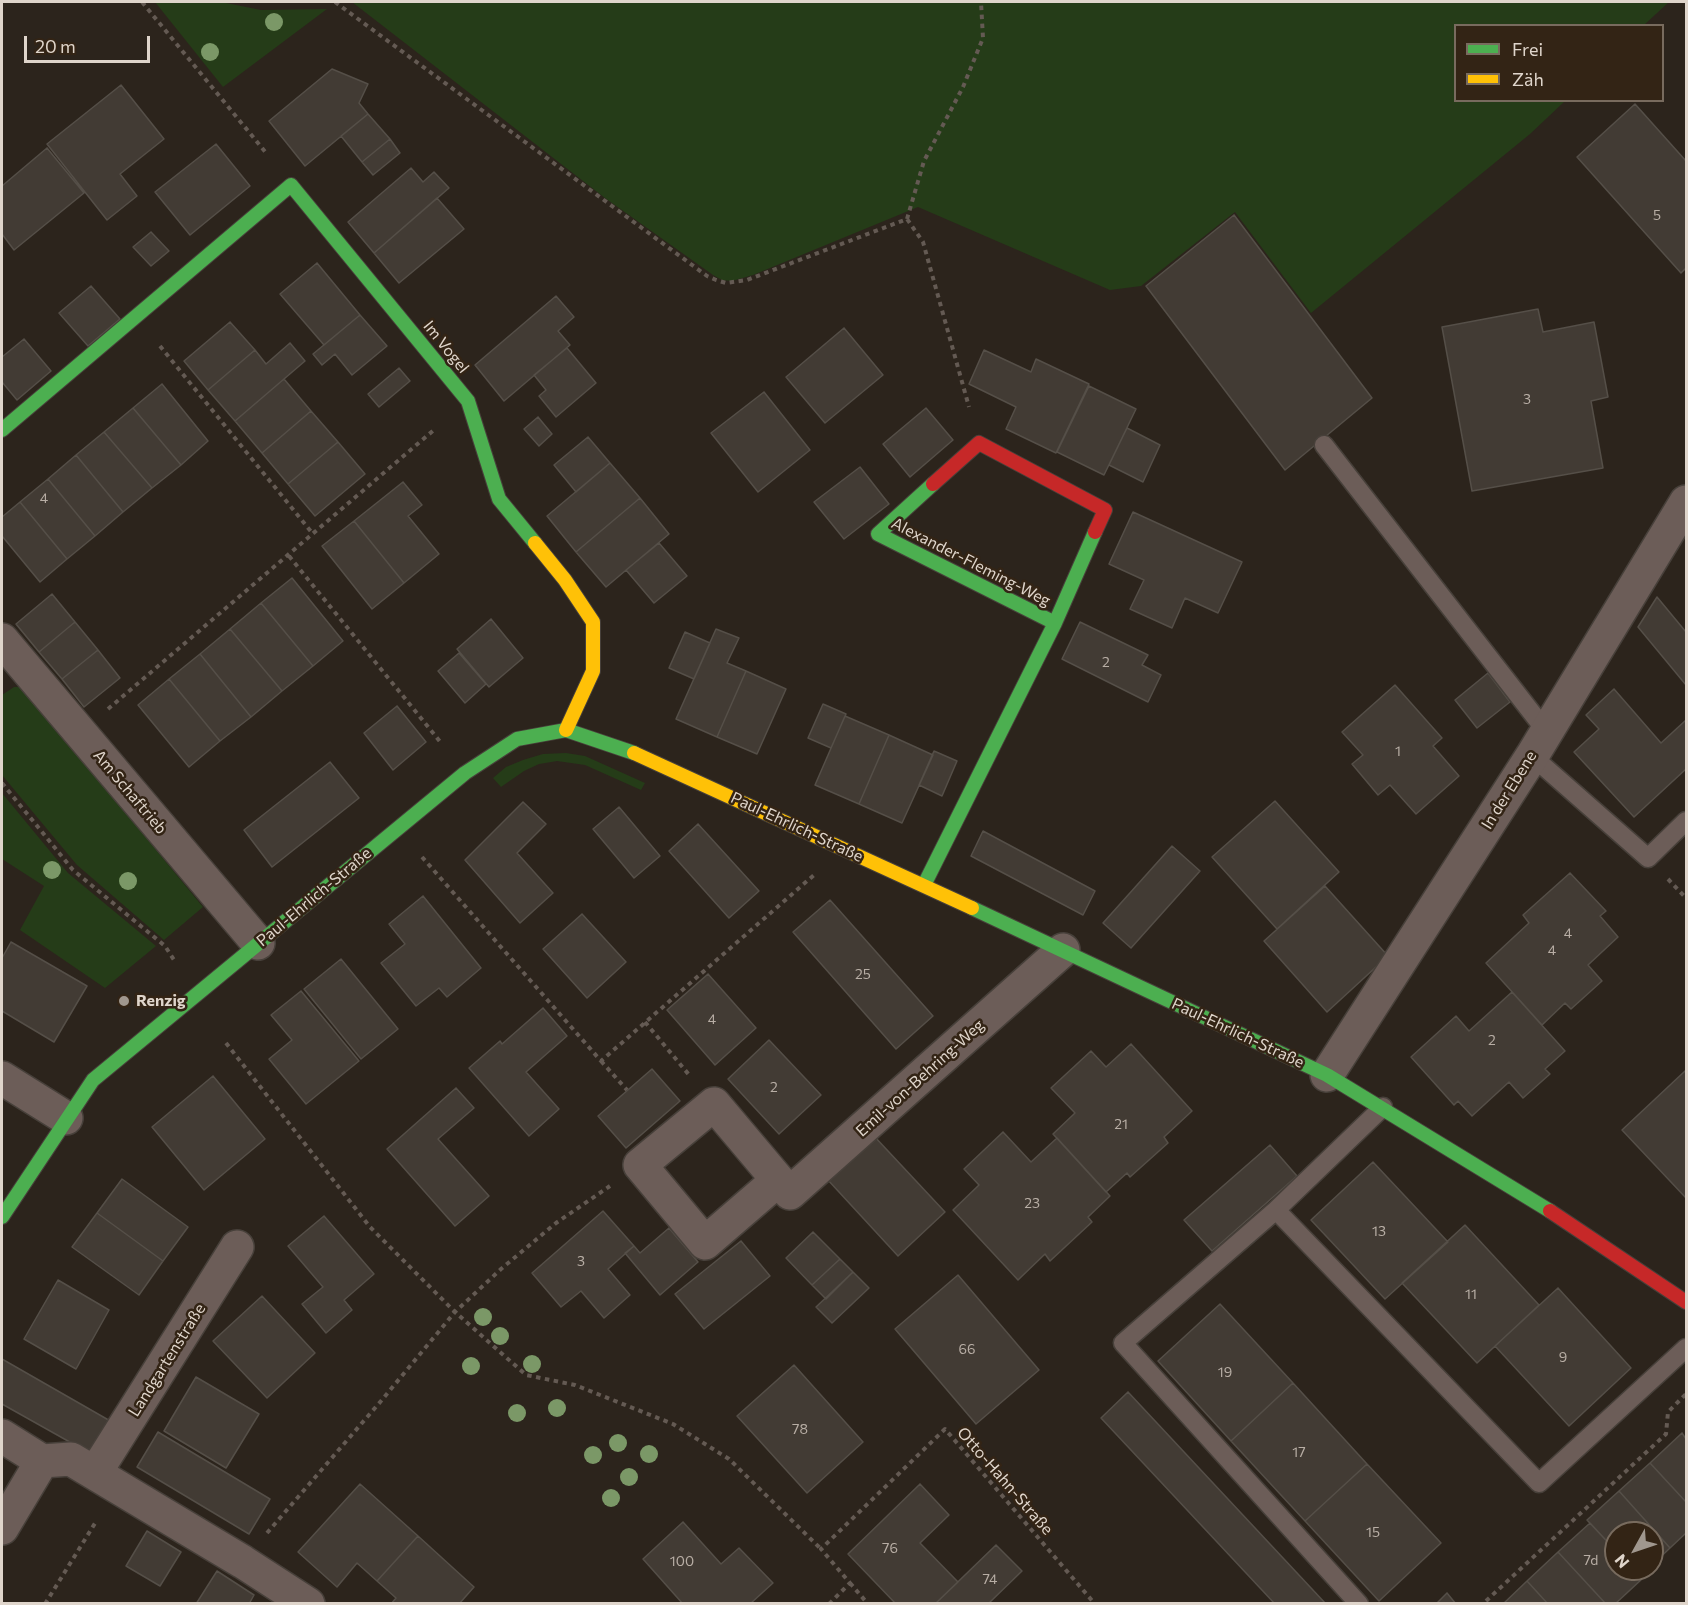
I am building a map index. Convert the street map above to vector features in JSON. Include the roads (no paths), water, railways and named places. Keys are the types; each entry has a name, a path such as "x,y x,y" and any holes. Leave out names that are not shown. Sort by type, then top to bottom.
{"street":[{"name":"Im Vogel","path":"2,430 291,185 468,401 499,499 565,580 593,622 593,671 566,730"},
{"name":"Alexander-Fleming-Weg","path":"924,885 1055,623 1105,510 979,443 878,534 1055,623"},
{"name":"In der Ebene","path":"1327,1075 1539,743 1686,502"},
{"name":"Am Schaftrieb","path":"2,640 258,943"},
{"name":"Paul-Ehrlich-Straße","path":"2,1217 93,1080 465,773 517,739 566,730 648,758 1327,1075 1383,1107 1554,1214 1686,1302"},
{"name":"Emil-von-Behring-Weg","path":"778,1180 790,1193 1063,950"},
{"path":"2,1078 66,1118"},
{"path":"714,1104 778,1180 705,1243 640,1165 714,1104"},
{"name":"Landgartenstraße","path":"104,1479 237,1246"},
{"path":"2,1436 42,1461 71,1459 243,1562 308,1604"},
{"path":"2,1528 42,1461"}],"lane":[{"path":"1324,445 1539,743 1648,858 1686,821"},
{"path":"1359,1604 1123,1343 1276,1210 1383,1107"},
{"path":"1276,1210 1539,1483 1686,1348"}],"place":[{"name":"Renzig","path":"124,1001"}]}
